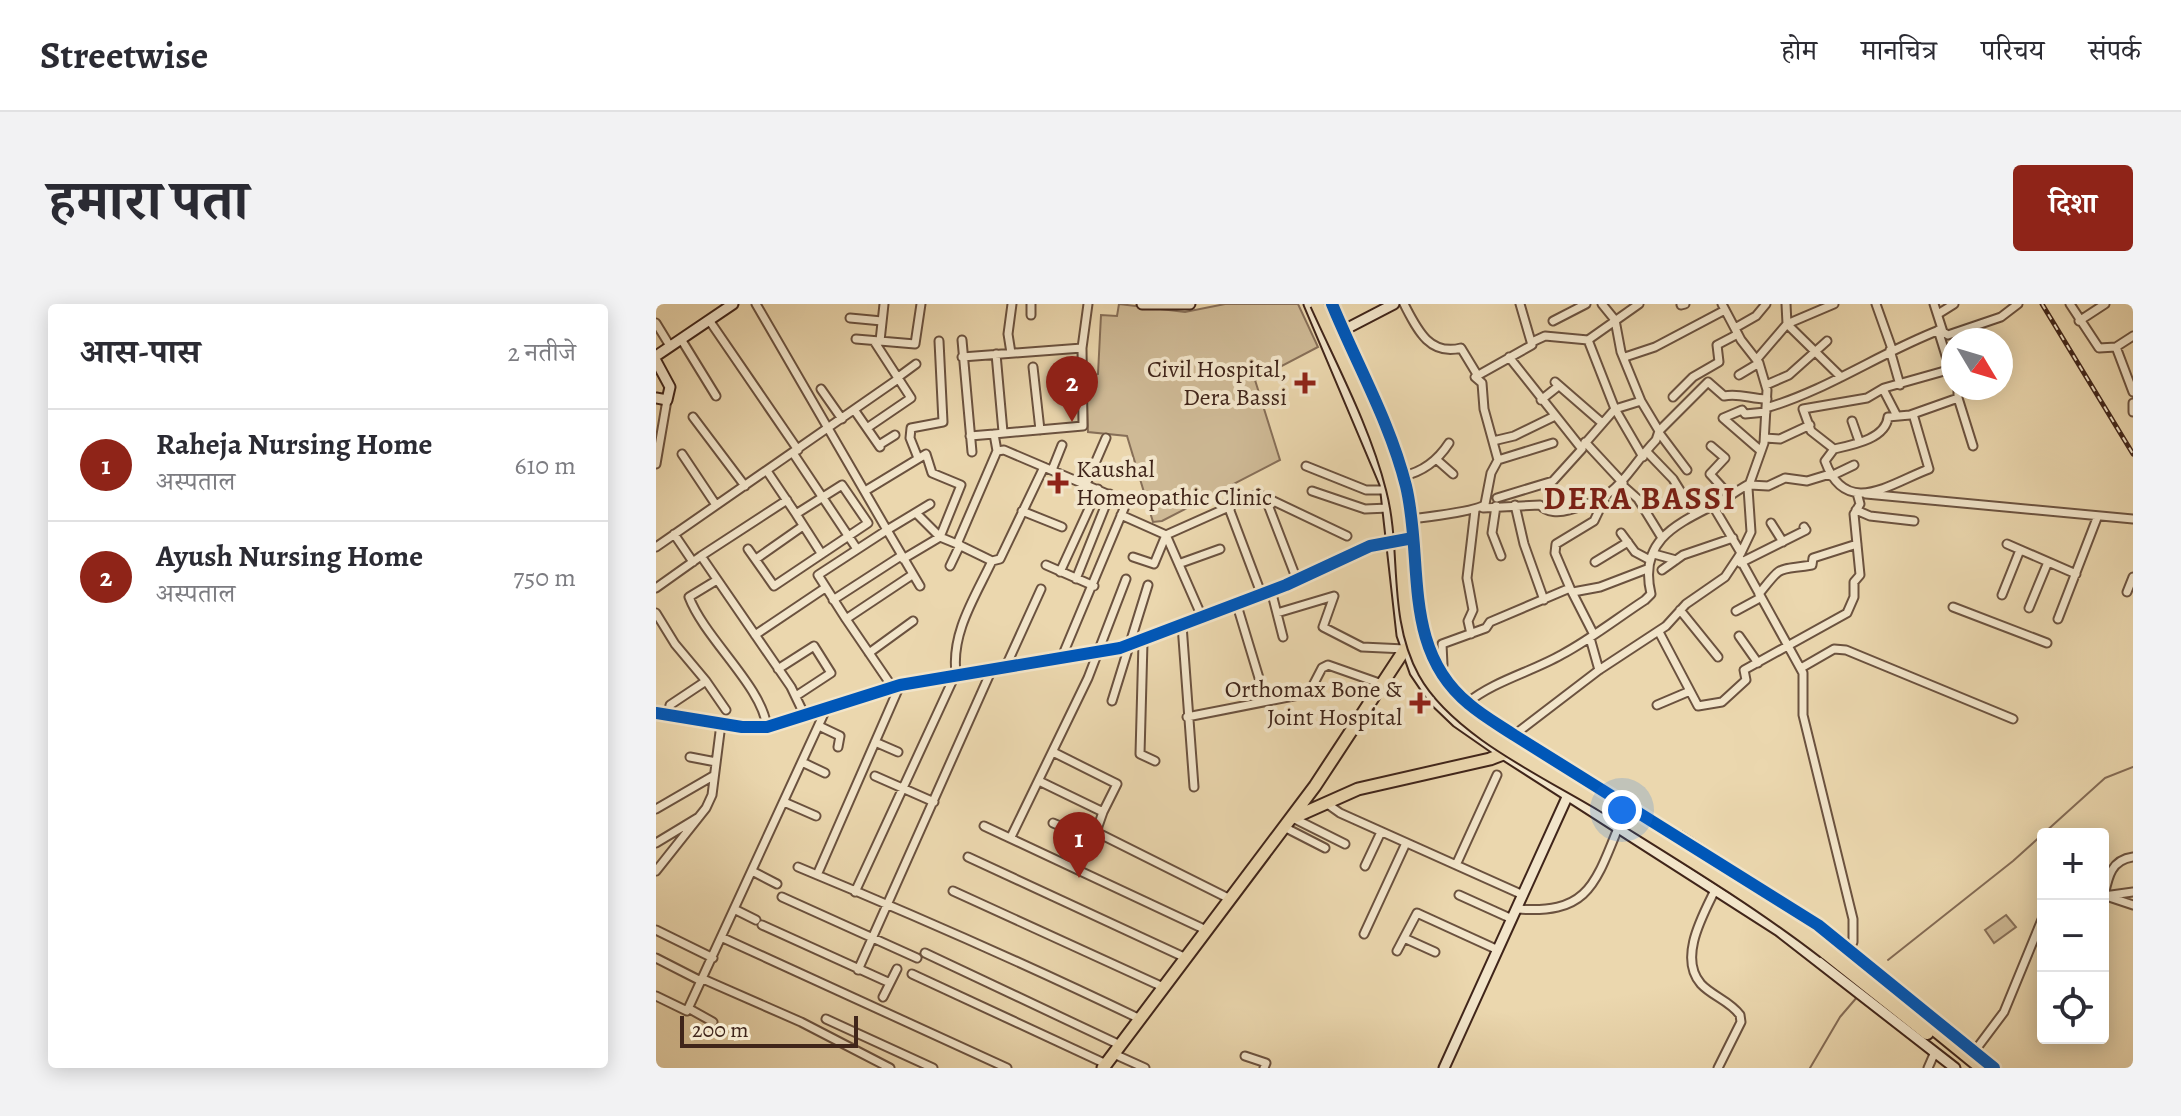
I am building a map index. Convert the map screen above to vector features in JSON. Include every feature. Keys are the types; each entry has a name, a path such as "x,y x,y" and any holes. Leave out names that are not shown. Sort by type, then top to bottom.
{"highway":[{"path":"1317,304 1385,461 1398,522 1406,619 1419,660 1437,690 1487,733 1835,955 1970,1068"},
{"path":"1325,304 1395,465 1407,522 1416,621 1428,658 1447,689 1482,719 1753,890 1982,1068"}],"main road":[{"path":"1105,1066 1289,822 1405,649 1425,640"},
{"path":"1289,822 1324,801 1358,789 1503,754 1514,735"}],"street":[{"path":"656,464 661,399 670,387 656,358 733,304"},
{"path":"756,304 920,586"},
{"path":"867,428 911,398 877,341 884,304"},
{"path":"856,339 915,344 921,304"},
{"path":"1011,353 1012,304"},
{"path":"1031,304 1031,315"},
{"path":"970,436 1083,426 1082,348 1088,304"},
{"path":"1142,304 1190,304"},
{"path":"1309,304 1366,433 1386,490 1405,649 1415,672 1434,700 1457,722 1503,754 1715,890 1835,955 1994,1068"},
{"path":"1332,304 1378,405 1403,476 1411,519 1419,616 1425,640 1443,675 1467,703 1514,735 1756,884 1955,1068"},
{"path":"1324,339 1394,304"},
{"path":"1404,304 1430,345 1446,352 1461,348 1478,376"},
{"path":"1520,304 1532,342"},
{"path":"1553,321 1586,304"},
{"path":"1602,304 1615,320 1641,401 1687,470"},
{"path":"1471,634 1468,621 1473,610 1467,578 1479,509 1498,460 1484,409 1482,383 1475,377 1545,336 1588,340 1639,304"},
{"path":"1673,397 1693,377 1719,362 1717,345 1756,316 1766,304"},
{"path":"1786,304 1787,324 1841,377"},
{"path":"1739,375 1758,361 1787,324 1834,304"},
{"path":"1876,304 1900,385"},
{"path":"1934,304 1941,334"},
{"path":"1938,314 1954,304"},
{"path":"2070,304 2099,348 2116,347 2133,336"},
{"path":"2079,321 2105,304"},
{"path":"1940,330 1948,335 1962,333 2013,306"},
{"path":"1514,735 1599,670 1659,632 1680,610 1725,577 1740,558 1751,532 1750,484 1765,438 1766,385 1758,361 1724,307 1655,347 1625,357"},
{"path":"850,318 882,321"},
{"path":"709,320 857,549"},
{"path":"656,323 670,346"},
{"path":"1761,451 1723,418 1742,410 1745,414 1804,396 1891,349 1940,330"},
{"path":"681,339 716,396"},
{"path":"962,340 972,452"},
{"path":"1588,340 1615,409 1645,454 1673,479 1694,513"},
{"path":"918,458 910,438 911,428 943,422 939,341"},
{"path":"1766,385 1789,375 1827,341"},
{"path":"2116,347 2129,361 2133,392"},
{"path":"962,357 1082,348"},
{"path":"996,354 1003,432"},
{"path":"1509,357 1553,417 1638,499 1662,538"},
{"path":"656,547 855,411 916,364"},
{"path":"1033,367 1040,430"},
{"path":"1834,449 1815,436 1803,409 1867,398 1883,389 1941,376"},
{"path":"1599,670 1591,635 1555,553 1556,544 1594,521 1605,498 1622,483 1659,432 1708,382 1724,396 1744,394 1766,407"},
{"path":"1541,400 1556,385 1601,422"},
{"path":"821,389 842,419"},
{"path":"1883,389 1897,416"},
{"path":"1952,400 1913,414 1888,417 1886,429 1879,434 1834,449 1825,461 1830,475 1840,486 1857,493 2133,519"},
{"path":"1959,400 1973,446"},
{"path":"1411,519 1479,509 1553,481 1615,409 1641,401"},
{"path":"2133,403 2133,412"},
{"path":"855,411 880,446 895,435"},
{"path":"1866,494 1929,469 1913,414"},
{"path":"693,417 745,486"},
{"path":"1493,441 1514,436 1553,417"},
{"path":"1852,421 1859,441"},
{"path":"1765,438 1780,439 1810,425"},
{"path":"950,566 997,451 994,434"},
{"path":"1086,484 1106,438"},
{"path":"1403,476 1414,474 1436,459 1449,443"},
{"path":"1498,460 1553,443"},
{"path":"916,513 940,537 992,561 1000,559 1022,511 1062,445"},
{"path":"1711,446 1725,458 1710,474 1729,495"},
{"path":"997,451 1004,450 1127,500 1094,586 1061,659"},
{"path":"682,454 716,505"},
{"path":"833,600 940,537 961,485 932,473 926,454 865,491"},
{"path":"1436,459 1453,474"},
{"path":"1467,703 1478,692 1517,678 1533,666 1551,661 1651,594 1647,569 1662,538 1694,513 1713,506 1750,484 1768,486 1785,478 1807,481 1854,465"},
{"path":"1306,466 1366,490 1386,490"},
{"path":"767,471 821,553"},
{"path":"748,549 774,586 868,523 842,485 796,514"},
{"path":"1060,572 1098,489"},
{"path":"1312,491 1365,509 1389,508"},
{"path":"1659,632 1698,706 1722,702 1746,680 1744,670 1847,613 1854,597 1854,582 1860,575 1856,510 1860,504 1857,493"},
{"path":"1076,579 1110,494"},
{"path":"1133,557 1154,564 1166,535 1258,494 1347,536"},
{"path":"1265,497 1297,580"},
{"path":"1497,502 1540,505 1544,509 1560,512 1605,498"},
{"path":"656,588 787,500"},
{"path":"1497,502 1492,533 1501,556"},
{"path":"897,686 869,653 818,575 930,504"},
{"path":"1515,505 1524,544 1544,600"},
{"path":"1231,506 1277,613 1283,637"},
{"path":"1713,506 1801,668 1803,715 1853,919 1835,955"},
{"path":"1856,510 1914,521"},
{"path":"1022,511 1062,527"},
{"path":"866,521 878,514"},
{"path":"1121,515 1166,535 1181,563 1202,617"},
{"path":"2058,619 2097,518"},
{"path":"1771,523 1783,542"},
{"path":"756,559 803,526"},
{"path":"1740,558 1783,542 1806,530 1804,527"},
{"path":"1621,533 1635,552 1676,560"},
{"path":"674,534 693,562"},
{"path":"656,713 721,724 767,727 897,686 956,673 1098,653 1143,642 1297,580 1358,551 1413,538"},
{"path":"1662,570 1676,560 1733,538"},
{"path":"1595,562 1628,542"},
{"path":"1736,611 1760,596 1774,571 1785,566 1812,565 1813,558 1857,544"},
{"path":"2007,544 2076,574"},
{"path":"1181,563 1220,549"},
{"path":"2002,595 2020,550"},
{"path":"701,556 796,696 804,714"},
{"path":"855,892 956,673 956,644 992,561"},
{"path":"2029,608 2048,562"},
{"path":"1046,565 1094,586"},
{"path":"1443,665 1442,644 1544,600 1572,590 1600,587 1647,569"},
{"path":"846,619 912,575"},
{"path":"1011,837 1098,653 1126,579"},
{"path":"2127,592 2133,579"},
{"path":"717,580 689,597 720,649 763,708 767,727"},
{"path":"1112,701 1148,585"},
{"path":"755,635 825,588"},
{"path":"1006,666 1041,589"},
{"path":"1277,613 1334,596 1323,627 1362,647 1405,649"},
{"path":"1236,602 1266,701"},
{"path":"1953,607 2047,643"},
{"path":"1680,610 1718,657"},
{"path":"656,613 675,644 726,710"},
{"path":"869,653 913,621"},
{"path":"1182,625 1194,787"},
{"path":"1739,636 1758,663"},
{"path":"1143,642 1140,754 1155,761"},
{"path":"778,669 814,646 831,673 796,696"},
{"path":"1801,668 1834,649 1846,650 2013,719"},
{"path":"1187,717 1309,693 1322,668 1328,665 1382,684"},
{"path":"858,970 992,669"},
{"path":"668,715 670,705 706,681"},
{"path":"817,875 897,686"},
{"path":"1657,705 1690,691"},
{"path":"688,1008 723,938 827,707"},
{"path":"656,871 701,816 712,795 721,724"},
{"path":"819,726 840,736 838,747"},
{"path":"875,742 898,752"},
{"path":"1053,752 1117,784 1076,867"},
{"path":"690,757 716,762"},
{"path":"802,762 825,773"},
{"path":"1547,782 1559,764"},
{"path":"1456,865 1497,775"},
{"path":"656,809 713,776"},
{"path":"875,776 934,802"},
{"path":"1039,781 1103,812"},
{"path":"1444,1068 1568,795"},
{"path":"1324,801 1340,813 1523,895"},
{"path":"784,802 816,816"},
{"path":"656,843 701,816"},
{"path":"1289,822 1345,844"},
{"path":"1289,822 1325,848"},
{"path":"1053,823 1085,837 1094,834 1230,899"},
{"path":"984,826 1206,930"},
{"path":"1459,895 1515,914 1549,912 1574,903 1593,881 1618,828"},
{"path":"1365,866 1381,832"},
{"path":"1364,934 1406,843"},
{"path":"968,857 1186,958"},
{"path":"2109,880 2113,867 2122,859 2133,857"},
{"path":"798,867 888,907 959,933 1140,1019"},
{"path":"752,871 777,884"},
{"path":"1715,890 1691,948 1693,971 1700,983 1740,1015 1741,1022 1718,1068"},
{"path":"953,891 1163,987"},
{"path":"2109,895 2133,892"},
{"path":"782,897 873,940 921,956 1117,1049 1145,1068"},
{"path":"2109,898 2133,905"},
{"path":"734,909 890,983"},
{"path":"1397,951 1417,913 1498,950"},
{"path":"656,930 713,958"},
{"path":"1974,1052 2004,1012 2037,932"},
{"path":"723,938 1007,1068"},
{"path":"1404,938 1435,952"},
{"path":"656,958 801,1022 890,1068"},
{"path":"883,997 897,969"},
{"path":"912,974 1105,1066"},
{"path":"656,996 713,1022"},
{"path":"826,1019 933,1068"},
{"path":"1928,1068 1935,1052"},
{"path":"1245,1056 1276,1068"}],"shaded area":[{"path":"1119,304 1185,312 1225,304 1298,304 1318,347 1255,380 1280,460 1162,521 1153,522 1127,436 1088,432 1086,378 1098,374 1101,315 1117,316"},
{"path":"2006,915 2016,927 1994,943 1985,930"}],"waterway":[{"path":"1888,960 2013,861 2105,778 2133,767"},
{"path":"1810,1068 1840,1017 1858,996"}],"railway":[{"path":"2042,304 2133,454"}],"cycle path":[{"path":"1332,304 1399,462 1411,515 1424,631 1433,657 1448,682 1469,704 1491,720 1818,925 1994,1068"},
{"path":"656,713 742,727 767,727 900,685 1120,648 1286,585 1370,546 1413,538"}],"place":[{"name":"Civil Hospital, Dera Bassi","path":"1305,383"},
{"name":"Ayush Nursing Home","path":"1072,422"},
{"name":"Kaushal Homeopathic Clinic","path":"1058,483"},
{"name":"Orthomax Bone & Joint Hospital","path":"1420,703"},
{"name":"Raheja Nursing Home","path":"1079,878"}],"district":[{"name":"DERA BASSI","path":"1640,498"}]}
